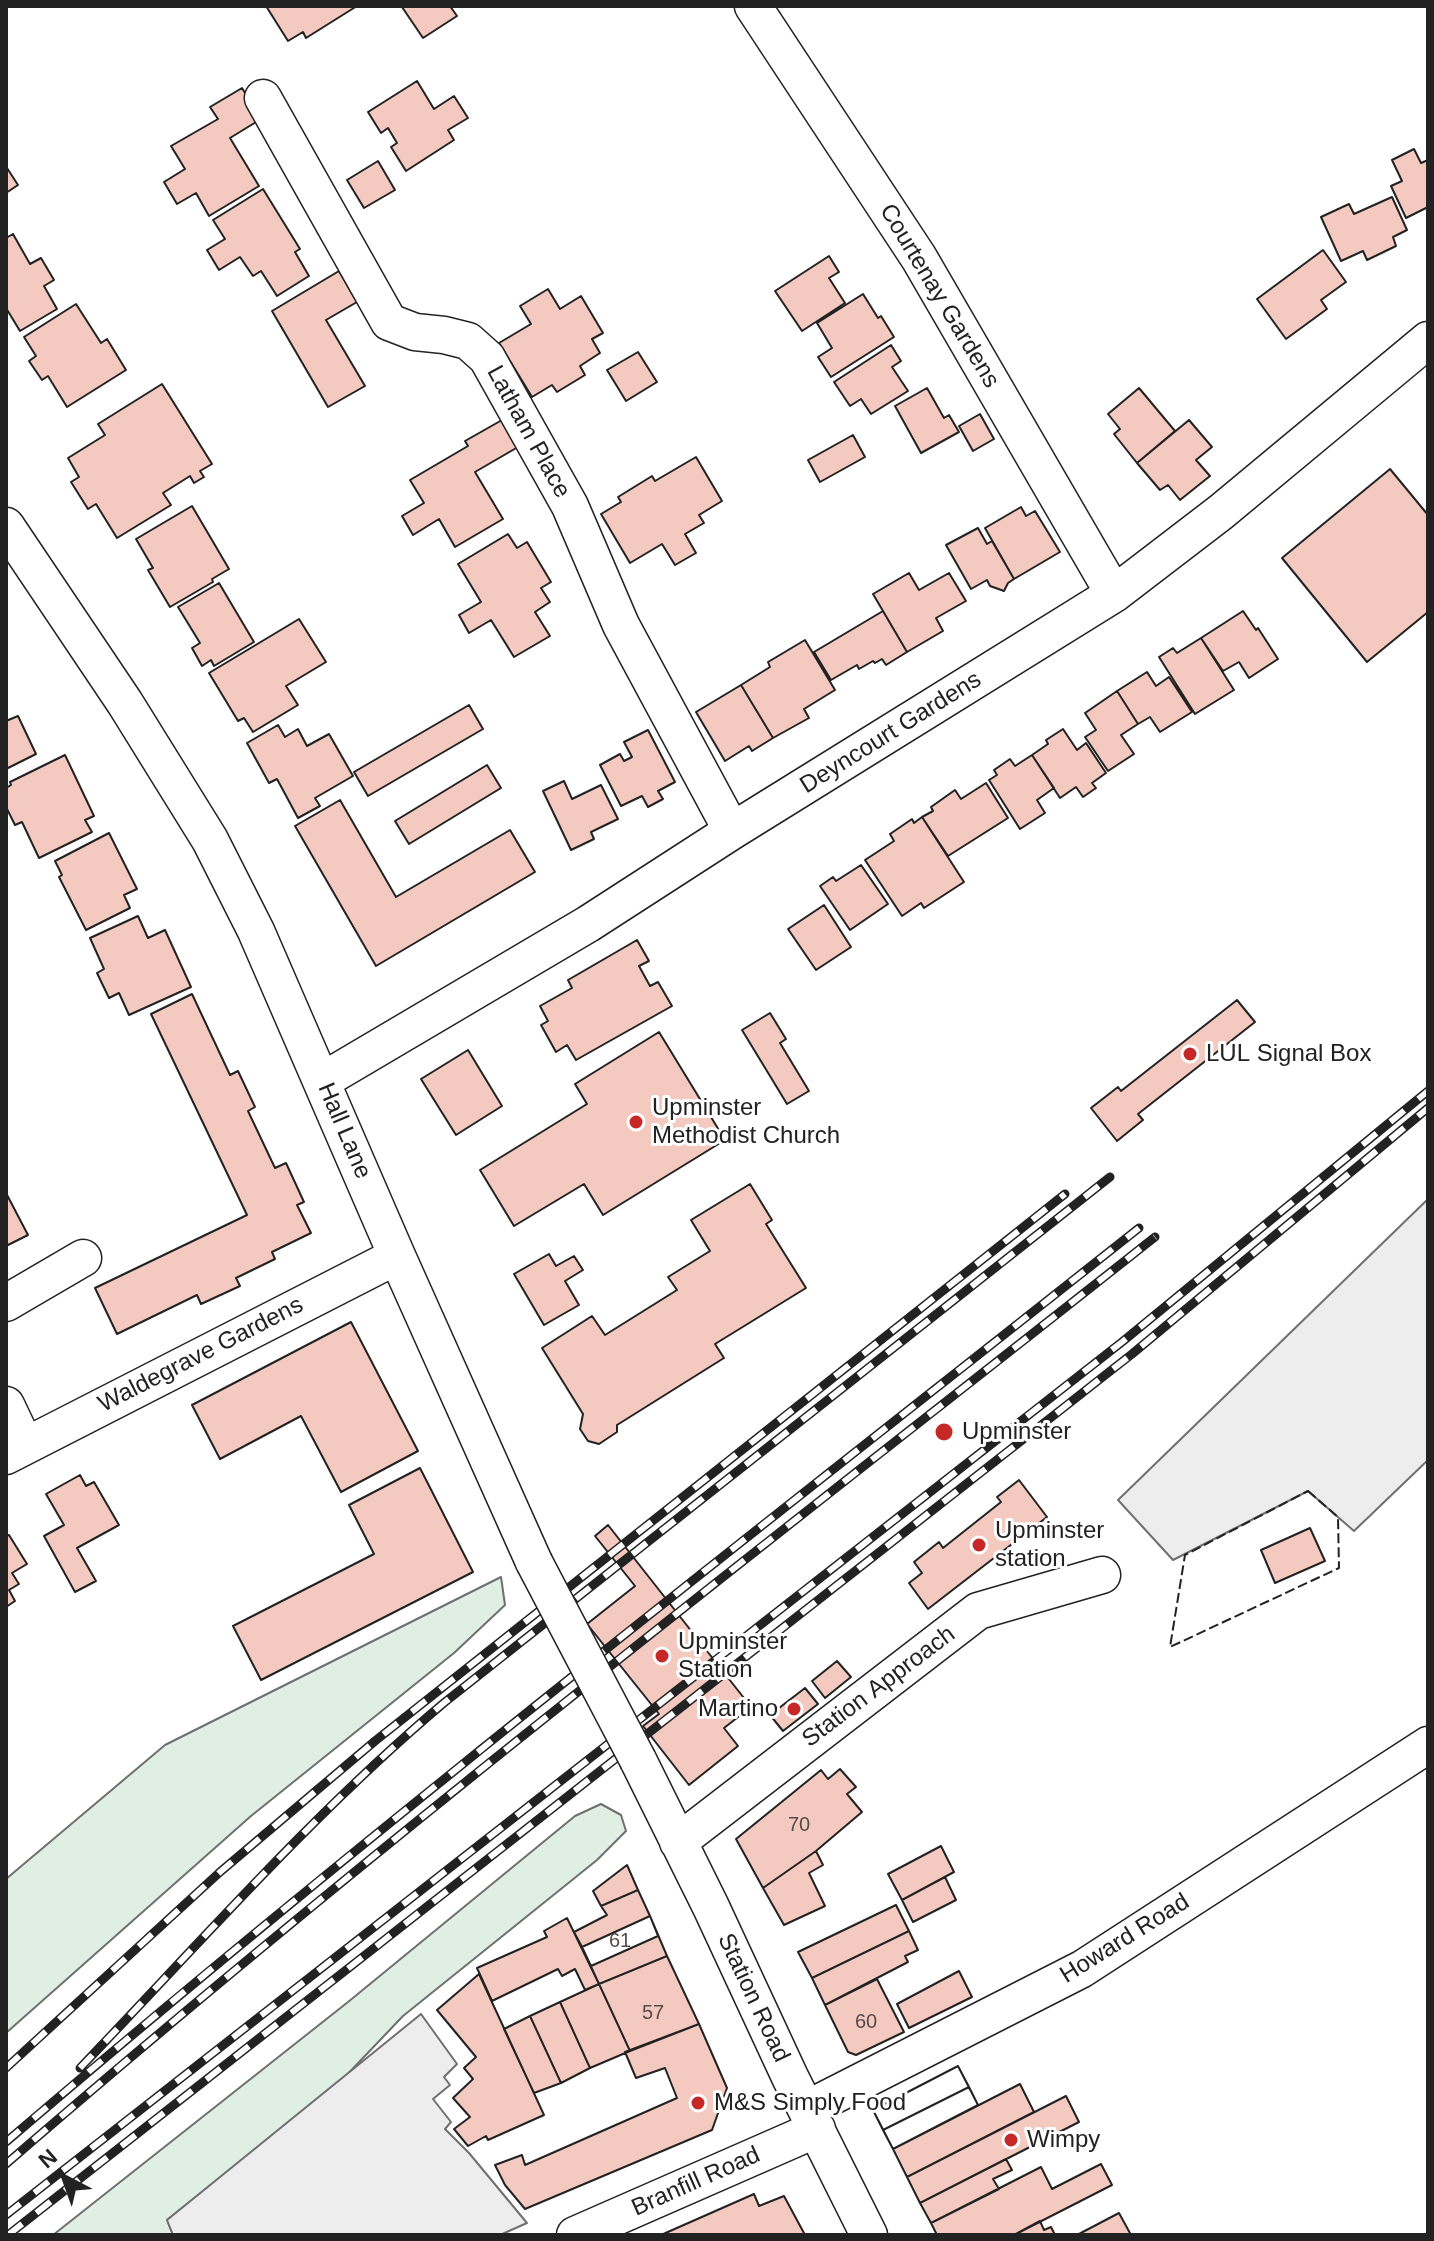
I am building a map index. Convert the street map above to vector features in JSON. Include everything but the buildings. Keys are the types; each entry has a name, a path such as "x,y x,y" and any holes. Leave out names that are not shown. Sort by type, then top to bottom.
{"street":[{"name":"Courtenay Gardens","path":"753,6 919,258 1114,594"},
{"name":"Latham Place","path":"263,98 389,322 415,332 468,341 487,358 570,506 621,625 732,831"},
{"name":"Deyncourt Gardens","path":"322,1081 588,924 1114,594 1221,512 1428,340"},
{"name":"Hall Lane","path":"6,526 133,716 210,840 256,931 534,1562 638,1760"},
{"name":"Waldegrave Gardens","path":"16,1450 397,1256"},
{"path":"6,1303 83,1258"},
{"path":"6,1405 16,1450"},
{"name":"Station Approach","path":"678,1842 978,1611 1102,1575"},
{"name":"Howard Road","path":"812,2119 1082,1969 1428,1745"},
{"name":"Station Road","path":"638,1760 869,2235"},
{"name":"Branfill Road","path":"575,2235 812,2119"}],"green space":[{"path":"501,1577 505,1605 454,1653 251,1816 6,2033 6,1879 165,1745"},
{"path":"601,1804 621,1815 626,1831 597,1860 403,2016 342,2080 167,2220 173,2235 53,2235 348,2002 575,1816"}],"shaded area":[{"name":"Upminster Station","path":"1428,1199 1428,1460 1354,1531 1308,1491 1173,1560 1118,1500"},
{"path":"421,2014 457,2064 444,2077 450,2085 433,2099 451,2122 445,2129 527,2223 500,2235 173,2235 167,2220"}],"railway":[{"path":"6,2215 1122,1342 1428,1091"},
{"path":"8,2235 1132,1354 1428,1108"},
{"path":"80,2068 303,1834 396,1744 445,1702 1110,1177"},
{"path":"6,2068 220,1872 375,1741 1065,1194"},
{"path":"6,2142 426,1793 1139,1228"},
{"path":"6,2164 146,2044 431,1810 1155,1237"}],"fence":[{"path":"1308,1491 1338,1517 1339,1568 1170,1647 1185,1555 1308,1491"}],"place":[{"name":"LUL Signal Box","path":"1190,1054"},
{"name":"Upminster Methodist Church","path":"636,1122"},
{"name":"Upminster","path":"944,1432"},
{"name":"Upminster station","path":"979,1545"},
{"name":"Upminster Station","path":"662,1656"},
{"name":"Martino","path":"794,1709"},
{"name":"M&S Simply Food","path":"698,2103"},
{"name":"Wimpy","path":"1011,2140"}]}
